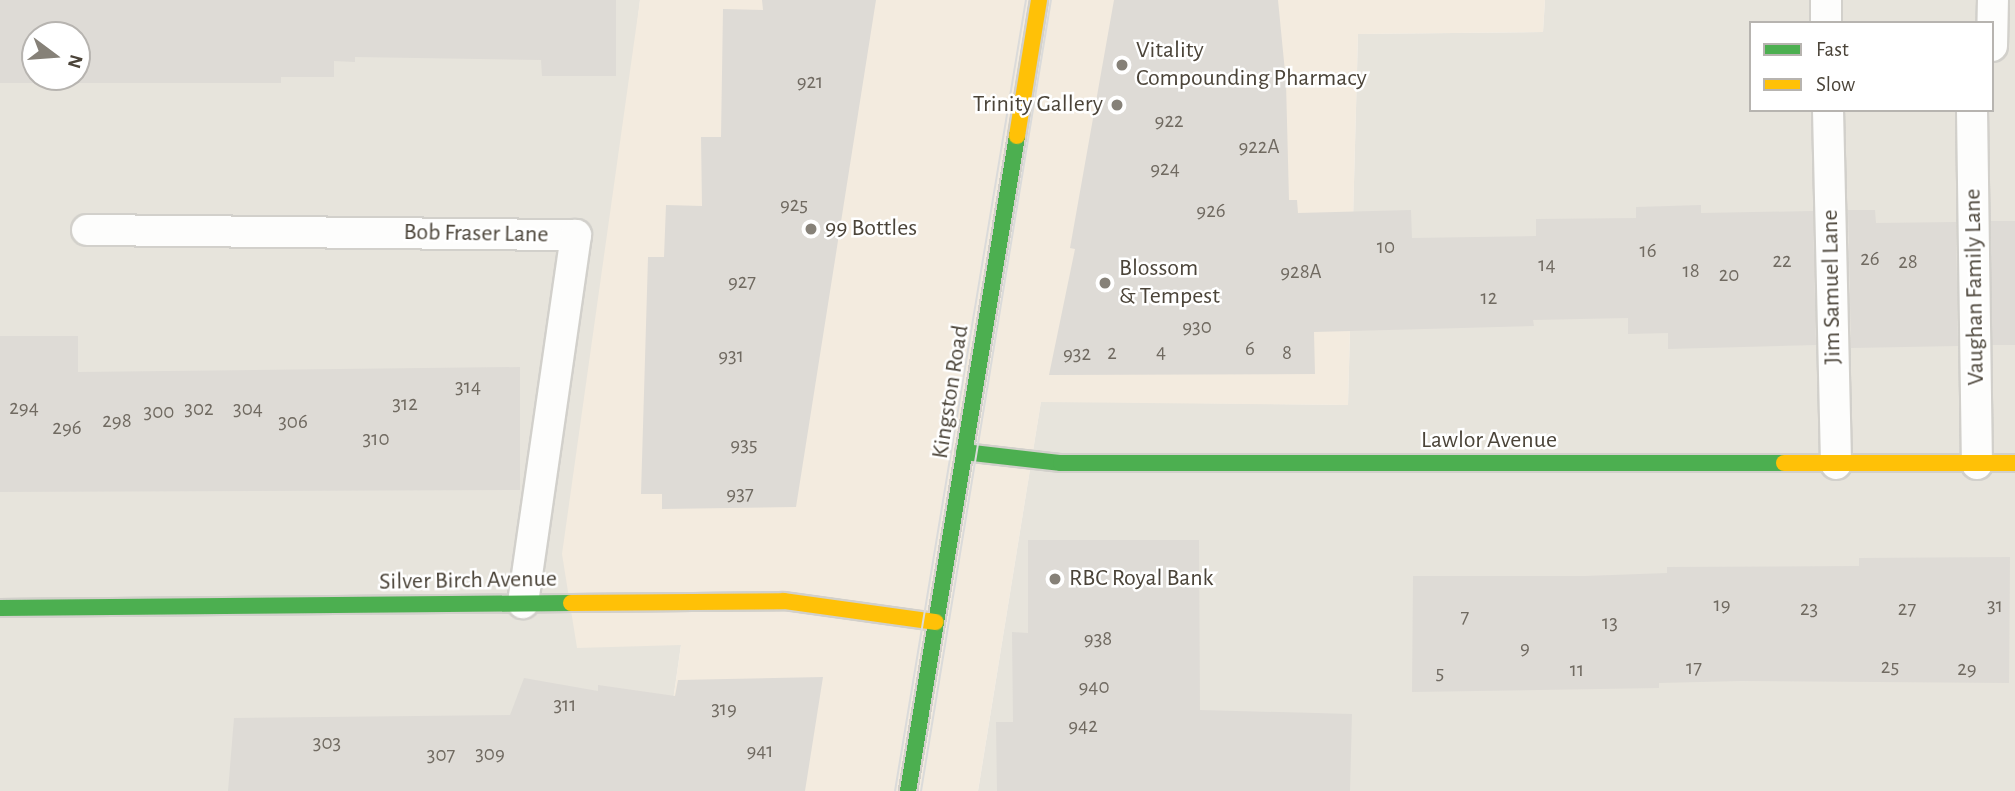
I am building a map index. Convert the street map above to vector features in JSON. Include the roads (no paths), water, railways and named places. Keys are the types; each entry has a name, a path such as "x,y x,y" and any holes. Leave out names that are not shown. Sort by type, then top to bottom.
{"street":[{"name":"Kingston Road","path":"908,791 1039,0"},
{"name":"Lawlor Avenue","path":"964,452 1061,463 2015,463"},
{"name":"Silver Birch Avenue","path":"0,608 785,601 936,622"}],"lane":[{"path":"1826,0 1826,21"},
{"path":"1993,0 1993,21"},
{"name":"Jim Samuel Lane","path":"1828,112 1836,464"},
{"name":"Vaughan Family Lane","path":"1972,112 1977,464"},
{"name":"Bob Fraser Lane","path":"87,230 576,235 523,603"}],"tram line":[{"path":"895,791 1026,0"},
{"path":"921,791 1051,0"}],"place":[{"name":"Vitality Compounding Pharmacy","path":"1122,65"},
{"name":"Trinity Gallery","path":"1117,105"},
{"name":"99 Bottles","path":"811,229"},
{"name":"Blossom & Tempest","path":"1105,283"},
{"name":"RBC Royal Bank","path":"1055,579"}]}
